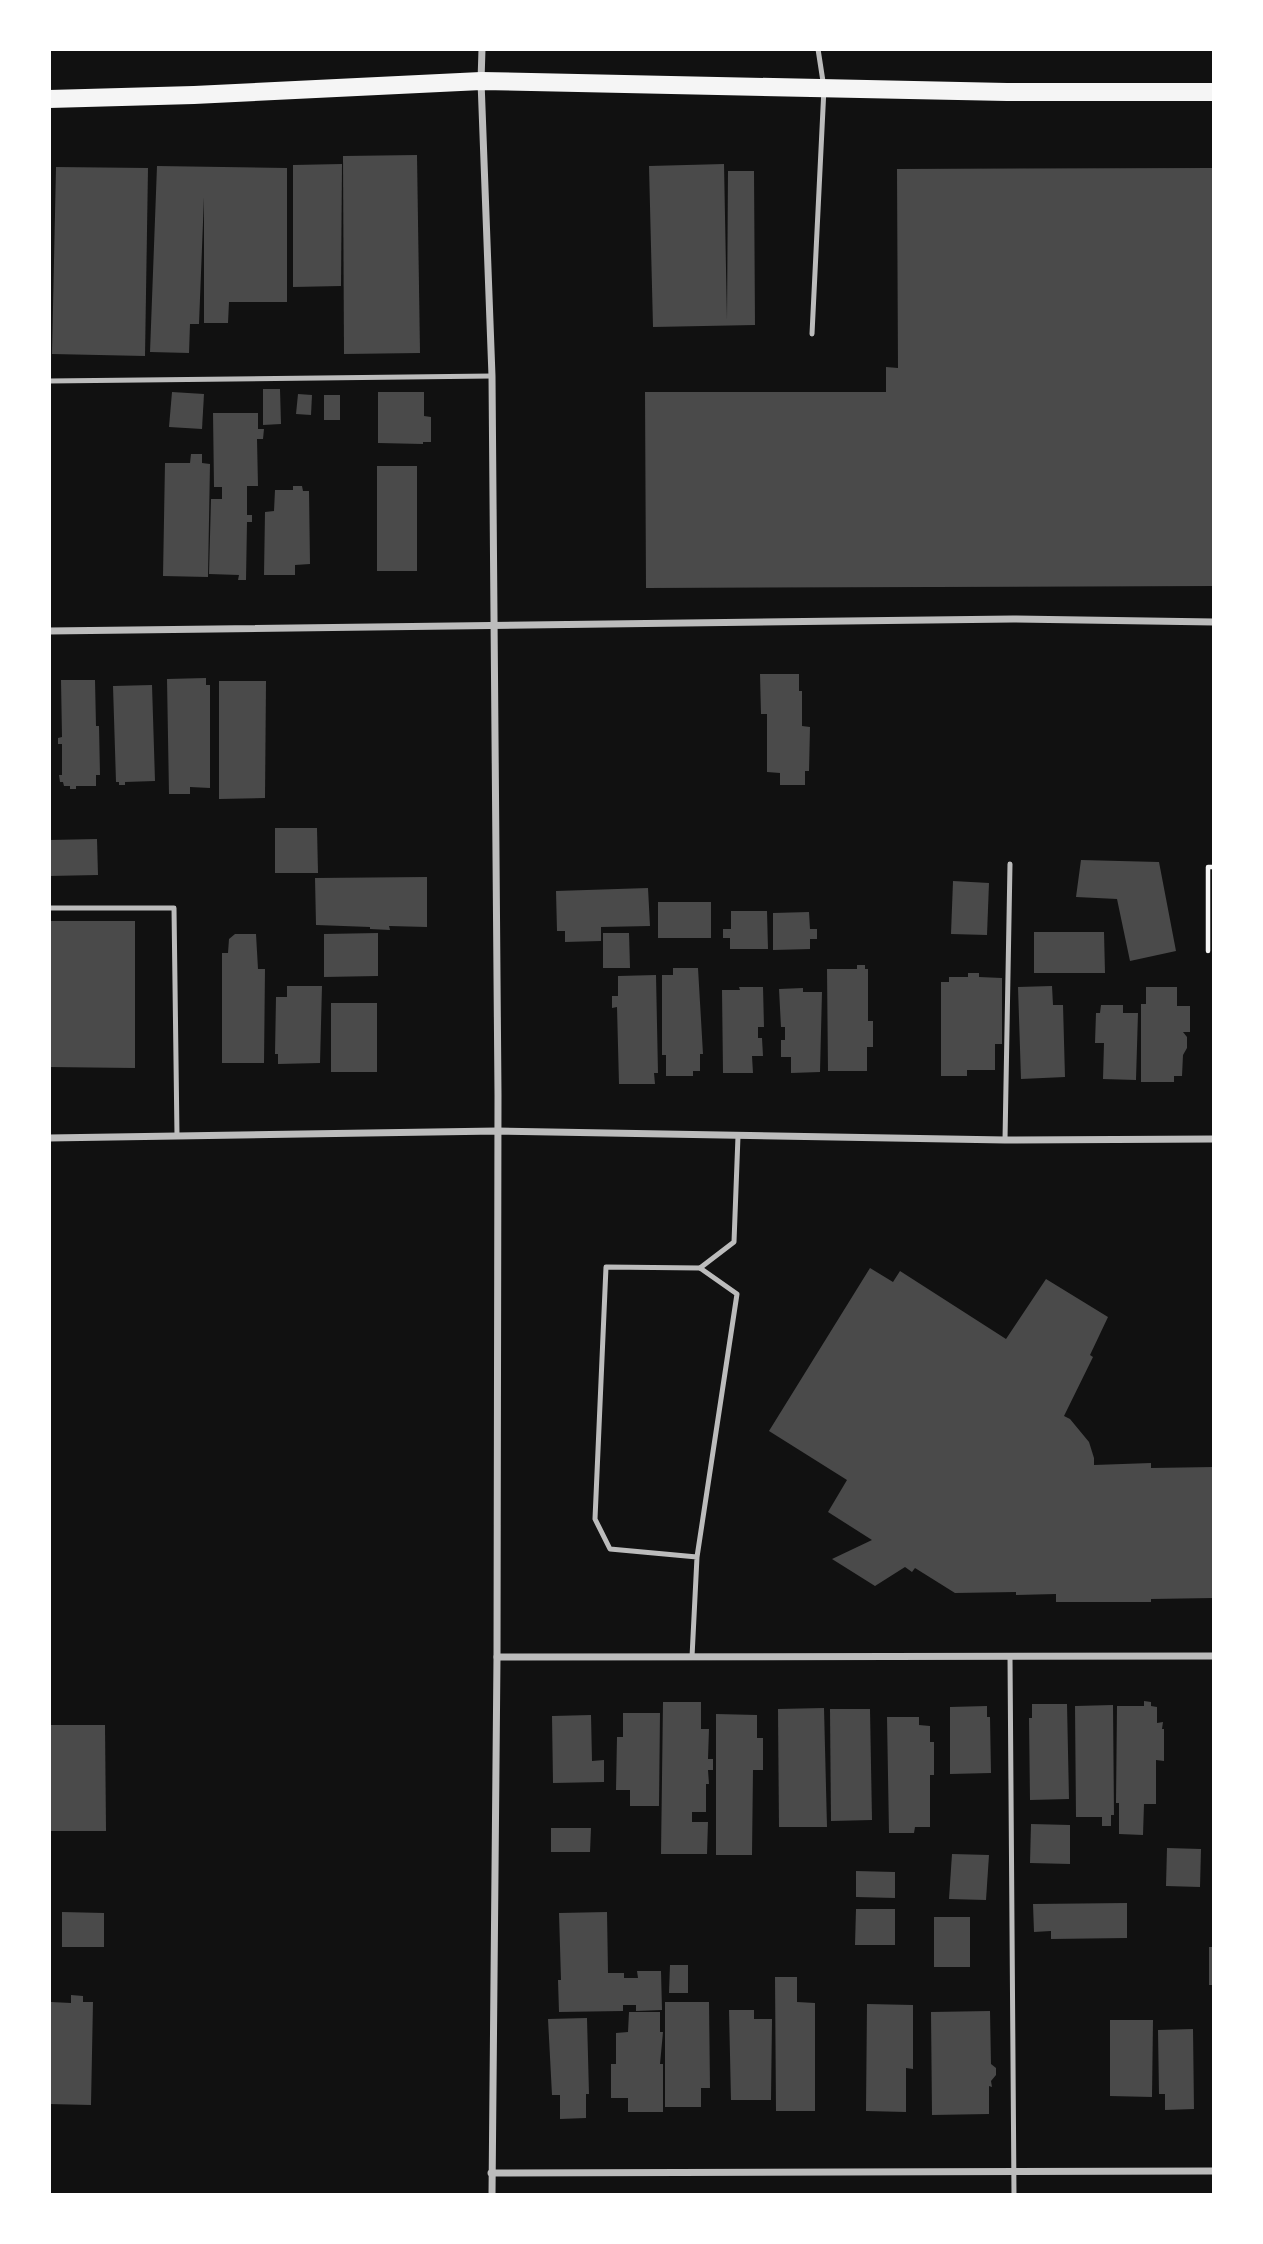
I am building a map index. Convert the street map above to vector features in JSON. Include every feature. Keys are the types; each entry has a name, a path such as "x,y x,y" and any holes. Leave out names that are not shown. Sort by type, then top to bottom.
{"main road":[{"path":"49,99 481,81 1007,93 1214,92"}],"street":[{"path":"482,49 492,376 495,626 498,1657 492,2195"},
{"path":"49,631 1013,619 1214,622"},
{"path":"49,1138 497,1131 1005,1140 1214,1139"},
{"path":"498,1657 1214,1656"},
{"path":"491,2173 1214,2171"}],"lane":[{"path":"812,334 824,88 818,49"},
{"path":"49,381 492,376"},
{"path":"1005,1140 1010,864"},
{"path":"49,908 174,908 177,1136"},
{"path":"700,1268 734,1242 738,1136"},
{"path":"692,1657 697,1558 737,1294 700,1268 606,1267 596,1519 610,1549 697,1558"},
{"path":"1010,1656 1014,2195"}],"path":[{"path":"1208,951 1208,867 1214,867"}],"building":[{"path":"417,155 420,353 344,354 343,156"},
{"path":"342,164 341,286 293,287 293,165"},
{"path":"724,164 727,320 728,171 754,171 755,325 653,327 649,166"},
{"path":"157,166 287,168 287,302 229,302 228,323 204,323 204,197 199,324 190,324 189,353 150,352"},
{"path":"56,167 148,168 145,356 52,354"},
{"path":"1214,168 1214,586 646,588 645,392 886,392 886,367 898,368 897,169"},
{"path":"263,389 280,389 281,424 263,425"},
{"path":"172,392 204,394 202,429 169,427"},
{"path":"378,392 424,392 424,416 431,417 431,442 378,443"},
{"path":"298,394 312,395 311,415 296,414"},
{"path":"324,395 340,395 340,420 324,420"},
{"path":"213,413 258,413 258,429 264,429 263,439 257,439 258,486 247,486 247,515 252,515 252,522 247,522 246,580 238,580 239,575 209,574 211,499 222,499 222,487 214,487"},
{"path":"191,454 202,454 202,463 210,464 208,577 163,576 165,463 190,463"},
{"path":"377,466 417,466 417,571 377,571"},
{"path":"293,486 302,486 303,491 309,491 310,564 295,565 295,575 264,575 265,512 274,511 275,490 293,490"},
{"path":"760,674 799,674 802,726 810,727 809,771 805,771 805,785 780,785 780,773 767,772 767,714 761,714"},
{"path":"206,678 206,685 210,685 210,788 190,787 190,794 169,794 167,679"},
{"path":"61,680 95,680 100,775 96,775 96,786 76,786 76,789 70,789 70,786 64,786 63,782 60,782 62,744 58,744 58,738 62,737"},
{"path":"219,681 266,681 265,798 219,799"},
{"path":"152,685 155,781 125,782 125,785 119,785 119,782 116,782 113,686"},
{"path":"275,828 317,828 318,873 275,873"},
{"path":"97,839 98,875 49,876 49,840"},
{"path":"1081,860 1159,862 1176,951 1130,961 1117,899 1076,897"},
{"path":"427,877 427,927 389,926 390,930 316,925 315,878"},
{"path":"953,881 989,883 987,935 951,934"},
{"path":"648,888 650,926 601,927 601,941 565,942 565,931 557,931 556,891"},
{"path":"658,902 711,902 711,938 658,938"},
{"path":"731,911 767,911 768,949 730,949 730,938 723,938 723,929 731,929"},
{"path":"809,912 810,929 817,929 817,939 810,939 810,949 773,950 773,913"},
{"path":"49,921 135,921 135,1068 49,1067"},
{"path":"1034,932 1104,932 1105,973 1034,973"},
{"path":"378,933 378,976 324,977 324,934"},
{"path":"603,933 629,933 630,968 603,968"},
{"path":"235,934 256,934 258,969 265,969 264,1063 222,1063 222,953 228,953 229,939"},
{"path":"857,965 865,965 865,969 868,969 868,1021 873,1021 873,1047 867,1047 867,1071 828,1071 827,969 857,969"},
{"path":"673,968 698,968 703,1054 700,1054 700,1071 693,1071 693,1076 666,1076 666,1055 662,1055 662,975 673,975"},
{"path":"968,973 979,973 979,977 1002,978 1002,1044 995,1044 995,1070 967,1070 967,1076 941,1076 941,982 949,982 949,977 968,977"},
{"path":"656,975 658,1073 654,1073 655,1084 619,1084 617,1007 612,1008 612,996 618,996 618,976"},
{"path":"287,986 322,986 320,1063 278,1064 278,1054 275,1054 276,997 287,997"},
{"path":"1052,986 1053,1005 1063,1005 1065,1077 1021,1079 1018,987"},
{"path":"739,987 763,987 764,1027 758,1027 758,1038 762,1038 763,1056 752,1056 753,1073 723,1073 722,990 740,990"},
{"path":"1146,987 1177,987 1177,1006 1190,1006 1190,1032 1183,1032 1187,1037 1187,1048 1183,1055 1182,1076 1174,1076 1174,1082 1141,1082 1141,1004 1146,1004"},
{"path":"803,988 803,992 822,992 820,1072 791,1073 791,1057 781,1057 781,1040 785,1040 785,1027 781,1027 779,989"},
{"path":"331,1003 377,1003 377,1072 331,1072"},
{"path":"1101,1005 1123,1005 1123,1013 1138,1013 1136,1080 1103,1079 1104,1043 1095,1043 1096,1013 1100,1013"},
{"path":"870,1268 893,1282 900,1271 1006,1339 1046,1279 1108,1317 1090,1355 1093,1357 1064,1416 1070,1419 1089,1442 1094,1465 1151,1463 1151,1468 1214,1467 1214,1598 1151,1599 1151,1602 1056,1602 1056,1594 955,1593 915,1568 912,1572 905,1567 875,1586 832,1559 872,1540 828,1512 847,1480 769,1431"},
{"path":"1144,1701 1157,1707 1157,1723 1163,1722 1164,1729 1164,1761 1156,1760 1156,1804 1144,1804 1143,1835 1119,1834 1119,1803 1116,1803 1117,1706 1144,1706"},
{"path":"663,1702 701,1702 701,1729 709,1729 708,1759 713,1759 713,1770 708,1770 706,1812 692,1812 692,1822 708,1822 707,1854 661,1854"},
{"path":"1032,1704 1067,1704 1069,1799 1030,1800 1029,1718 1032,1718"},
{"path":"1113,1705 1114,1815 1111,1815 1111,1826 1102,1826 1102,1817 1076,1817 1075,1706"},
{"path":"987,1706 987,1717 990,1717 991,1773 950,1774 950,1707"},
{"path":"824,1708 827,1827 779,1827 778,1709"},
{"path":"830,1709 870,1709 872,1820 831,1821"},
{"path":"623,1713 660,1713 659,1806 630,1806 630,1790 616,1790 617,1737 623,1737"},
{"path":"716,1714 757,1715 757,1738 763,1738 763,1770 753,1770 752,1855 716,1855"},
{"path":"591,1715 592,1761 604,1760 604,1782 553,1783 552,1716"},
{"path":"887,1717 919,1717 919,1725 930,1726 930,1742 934,1742 934,1775 930,1775 930,1827 915,1827 914,1833 889,1833"},
{"path":"49,1725 105,1725 106,1831 49,1831"},
{"path":"1031,1824 1070,1825 1070,1864 1030,1863"},
{"path":"551,1828 591,1828 590,1852 551,1852"},
{"path":"1167,1848 1201,1849 1200,1887 1166,1886"},
{"path":"952,1854 989,1855 986,1900 949,1899"},
{"path":"856,1871 895,1872 895,1898 856,1897"},
{"path":"1127,1903 1127,1938 1051,1939 1051,1931 1034,1932 1033,1904"},
{"path":"856,1909 895,1909 895,1945 855,1945"},
{"path":"62,1912 104,1913 104,1947 62,1947"},
{"path":"607,1912 608,1973 624,1973 624,1978 638,1978 637,1971 661,1971 662,2010 636,2011 636,2005 623,2005 623,2011 559,2012 559,1913"},
{"path":"934,1917 970,1917 970,1967 934,1967"},
{"path":"1209,1947 1214,1947 1214,1985 1209,1985"},
{"path":"670,1965 688,1965 688,1993 669,1993"},
{"path":"775,1977 797,1977 797,2002 815,2003 815,2111 776,2111"},
{"path":"71,1995 83,1996 83,2002 93,2002 91,2105 49,2104 51,2002 71,2003"},
{"path":"665,2002 709,2002 710,2088 701,2088 701,2107 665,2107"},
{"path":"867,2004 913,2005 913,2069 906,2068 906,2112 866,2111"},
{"path":"729,2010 754,2010 754,2019 772,2019 771,2100 731,2100"},
{"path":"990,2011 991,2064 996,2068 996,2075 991,2081 992,2087 989,2086 989,2114 932,2115 931,2012"},
{"path":"629,2012 660,2012 660,2032 663,2032 660,2064 663,2064 663,2112 628,2112 628,2098 611,2098 611,2064 616,2064 616,2033 628,2032"},
{"path":"587,2018 589,2094 586,2094 586,2118 560,2119 560,2095 552,2095 548,2019"},
{"path":"1110,2020 1153,2020 1152,2097 1110,2096"},
{"path":"1193,2029 1194,2109 1165,2110 1165,2094 1159,2094 1158,2030"}]}
